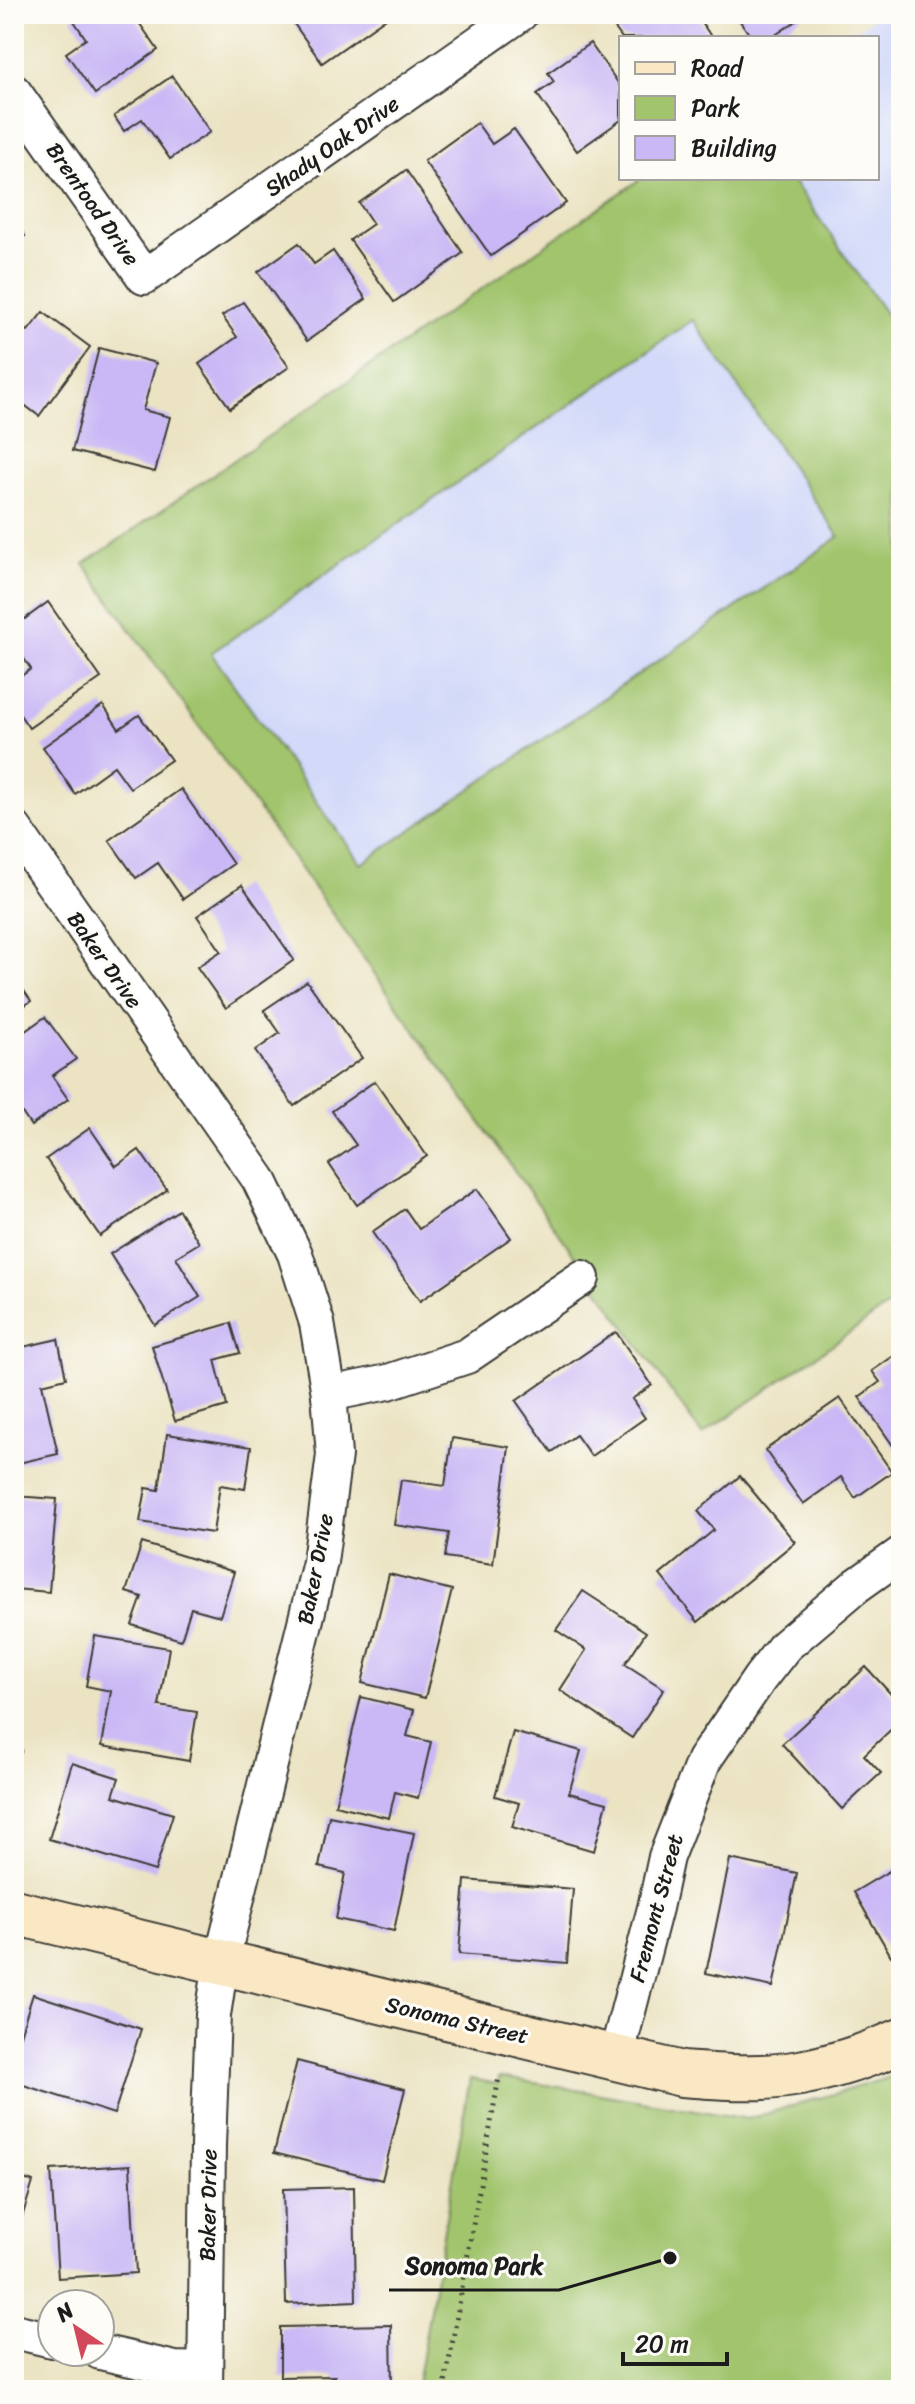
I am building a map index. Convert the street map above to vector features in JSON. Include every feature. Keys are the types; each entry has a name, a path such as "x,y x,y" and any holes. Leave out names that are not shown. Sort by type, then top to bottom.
{"street":[{"name":"Shady Oak Drive","path":"144,277 482,25 520,14"},
{"name":"Brentood Drive","path":"14,92 144,277"},
{"name":"Baker Drive","path":"14,828 259,1179 295,1254 317,1323 329,1394 334,1455 320,1562 221,1963 213,2030 208,2145 205,2380"},
{"path":"329,1394 388,1382 467,1356 582,1278"},
{"name":"Fremont Street","path":"616,2057 666,1857 704,1760 785,1646 856,1586 901,1554"},
{"name":"Sonoma Street","path":"14,1912 682,2074 732,2078 800,2073 878,2051 901,2041"},
{"path":"14,2331 36,2336"},
{"path":"116,2356 175,2369 205,2380"}],"path":[{"path":"444,2390 499,2077"}],"shaded area":[{"path":"880,14 901,14 901,1297 702,1435 84,564 639,180 879,180 879,36 848,36"}],"green space":[{"path":"639,180 792,180 901,336 901,1297 702,1435 84,564","holes":["693,320 839,537 361,864 211,653"]},
{"path":"901,2074 901,2390 416,2390 470,2079 498,2084 499,2077 748,2119"}],"building":[{"path":"77,14 133,14 158,50 95,94 66,53 86,39 72,18"},
{"path":"287,14 383,14 386,18 322,63"},
{"path":"632,14 651,14 654,18 659,14 696,14 711,36 621,36 614,27"},
{"path":"735,14 806,14 774,36 751,36"},
{"path":"590,43 619,84 619,121 577,151 537,94 554,82 548,73"},
{"path":"172,76 210,132 170,159 142,119 124,131 114,116"},
{"path":"477,123 492,144 514,129 566,203 491,256 424,161"},
{"path":"406,170 463,253 394,302 350,240 373,224 359,203"},
{"path":"14,220 25,236 14,243"},
{"path":"299,243 314,264 333,251 366,299 307,341 258,272"},
{"path":"243,302 289,367 230,408 199,364 237,337 222,316"},
{"path":"43,312 90,347 39,416 23,404 14,415 14,321 28,331"},
{"path":"99,348 156,363 143,410 170,417 155,472 72,451"},
{"path":"48,602 101,678 29,728 14,706 14,681 31,669 14,644 14,627"},
{"path":"103,705 119,729 139,715 171,760 130,788 114,766 75,794 43,747"},
{"path":"181,789 233,864 183,899 158,863 136,878 109,840"},
{"path":"242,885 294,960 226,1008 197,967 221,951 197,916"},
{"path":"14,976 31,1001 14,1013"},
{"path":"307,981 362,1058 294,1106 255,1051 280,1033 264,1010"},
{"path":"45,1017 76,1059 52,1076 68,1099 31,1126 14,1101 14,1039"},
{"path":"375,1081 427,1156 357,1205 329,1164 356,1145 332,1111"},
{"path":"90,1128 116,1166 139,1150 167,1190 100,1236 46,1159"},
{"path":"477,1189 511,1238 420,1301 372,1232 405,1209 419,1229"},
{"path":"179,1210 199,1243 176,1257 200,1297 155,1325 110,1254"},
{"path":"231,1323 240,1353 215,1360 227,1406 175,1421 152,1346"},
{"path":"616,1332 652,1385 632,1399 645,1418 591,1456 576,1435 552,1452 516,1401"},
{"path":"58,1339 66,1378 42,1384 58,1454 14,1464 14,1349"},
{"path":"901,1351 901,1457 859,1397 880,1382 872,1371"},
{"path":"840,1398 892,1472 855,1498 841,1477 803,1504 765,1450"},
{"path":"167,1434 251,1447 245,1489 220,1485 213,1533 140,1522 146,1488 159,1490"},
{"path":"452,1438 509,1447 493,1564 445,1557 449,1533 394,1525 401,1480 445,1486"},
{"path":"740,1476 795,1542 698,1622 660,1575 714,1530 698,1511"},
{"path":"14,1496 57,1499 49,1592 14,1589"},
{"path":"142,1543 234,1572 220,1616 191,1608 181,1640 132,1625 142,1597 126,1592"},
{"path":"389,1574 452,1590 425,1698 362,1683"},
{"path":"583,1591 646,1632 625,1664 664,1689 632,1738 560,1690 586,1650 556,1630"},
{"path":"95,1636 169,1648 159,1706 197,1712 189,1761 102,1746 111,1691 86,1686"},
{"path":"866,1667 901,1705 901,1720 864,1755 881,1773 842,1809 782,1744"},
{"path":"361,1697 414,1710 407,1736 431,1742 418,1798 395,1792 389,1818 335,1805"},
{"path":"513,1732 581,1751 569,1793 607,1803 594,1851 512,1827 519,1803 495,1796"},
{"path":"14,1746 22,1750 14,1768"},
{"path":"72,1763 119,1778 113,1796 173,1814 155,1871 49,1839"},
{"path":"329,1816 414,1833 394,1931 336,1919 345,1873 319,1867"},
{"path":"730,1859 797,1873 773,1987 706,1973"},
{"path":"901,1864 901,1950 891,1956 854,1892"},
{"path":"465,1880 573,1889 567,1963 459,1954"},
{"path":"33,1994 141,2029 114,2114 14,2082 14,2054"},
{"path":"297,2061 405,2089 382,2180 274,2153"},
{"path":"130,2165 136,2273 58,2278 51,2170"},
{"path":"14,2176 33,2182 15,2240 14,2240"},
{"path":"354,2187 356,2301 286,2304 283,2189"},
{"path":"391,2325 392,2390 335,2390 335,2376 280,2377 280,2327"}],"place":[{"name":"Sonoma Park","path":"670,2258"}]}
